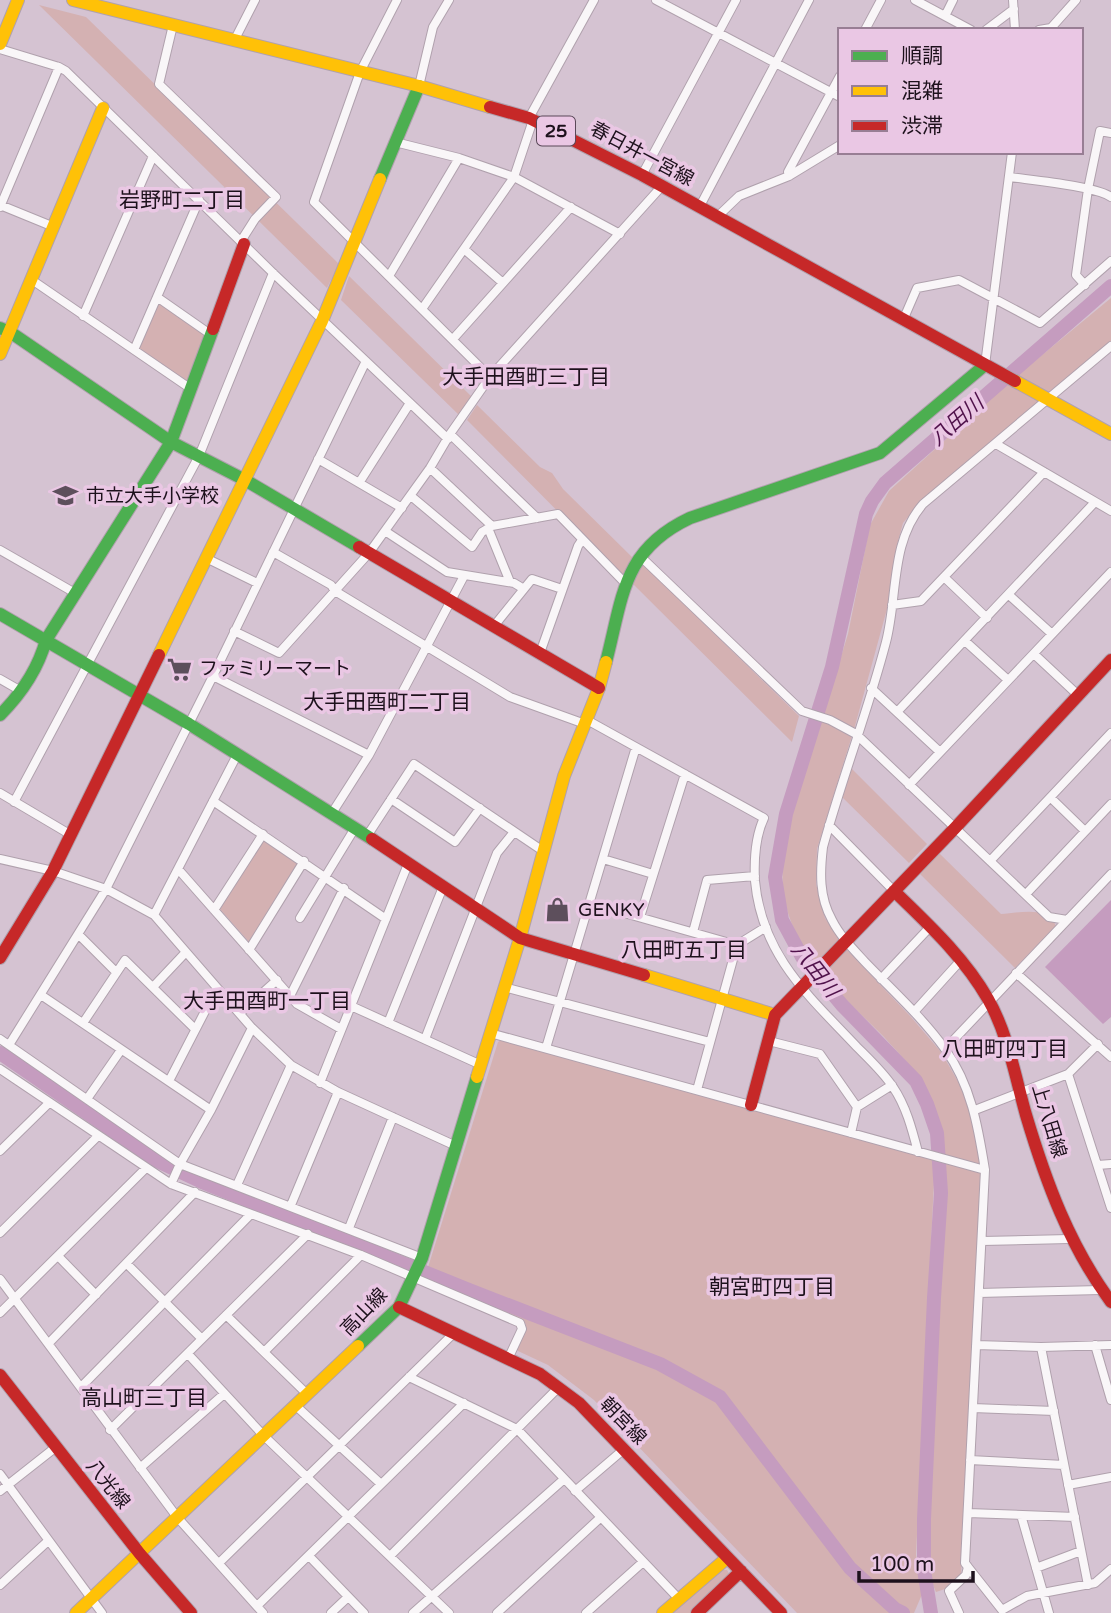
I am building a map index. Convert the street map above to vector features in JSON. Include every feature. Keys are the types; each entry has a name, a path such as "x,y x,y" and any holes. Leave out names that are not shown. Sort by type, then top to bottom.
{"street":[{"path":"0,44 18,0"},
{"name":"春日井一宮線","path":"73,0 108,4 173,25 419,86 531,119 700,206 1111,434"},
{"path":"234,41 255,0"},
{"path":"397,0 360,72 314,202 490,377"},
{"path":"0,958 53,871 208,559 322,321 419,86 433,27 449,0"},
{"path":"422,309 514,177 531,119 594,0"},
{"path":"656,0 838,96"},
{"path":"642,175 736,0"},
{"path":"700,206 809,0"},
{"path":"866,28 881,0"},
{"path":"915,0 967,28"},
{"path":"945,16 953,0"},
{"path":"1051,28 1076,0"},
{"path":"988,28 1014,4"},
{"path":"1014,4 1015,28"},
{"path":"0,715 21,691 44,649 46,640 171,442 243,243 255,219 275,197 159,84 173,25"},
{"path":"0,49 60,67 322,321 537,518"},
{"path":"54,227 0,205 60,67"},
{"path":"789,176 788,172 838,80"},
{"path":"0,354 5,330 32,280 103,108"},
{"path":"1085,285 1076,275 1088,189 1100,131 1111,133"},
{"path":"395,142 459,158 514,177 620,234"},
{"path":"718,216 739,196 789,176 838,146"},
{"path":"991,368 995,300 1012,154"},
{"path":"83,316 153,156"},
{"path":"389,276 459,158"},
{"path":"1010,177 1110,193"},
{"path":"234,631 279,653 369,553 411,496 490,377 662,186"},
{"path":"134,350 199,200"},
{"path":"453,340 571,207"},
{"path":"464,249 503,283"},
{"path":"904,318 917,288 959,280 1040,323 1111,261"},
{"path":"15,802 199,456 273,273"},
{"path":"32,280 191,390"},
{"path":"157,297 210,334"},
{"path":"5,330 171,442 245,480 599,688"},
{"path":"1109,351 1045,398 996,444 923,504 905,529 886,640 822,847 820,872 831,920 846,941 914,1012 945,1049 962,1078 975,1110 985,1170 965,1563 1002,1610 1027,1595 1096,1583 1111,1569"},
{"path":"9,1045 106,889 366,361"},
{"name":"高山線","path":"76,1613 399,1307 418,1269 520,938 564,776 599,688 626,584 640,556 654,540 671,527 690,518 880,453 991,368"},
{"path":"359,483 410,403"},
{"path":"996,444 1111,511"},
{"path":"318,459 402,508"},
{"path":"430,468 490,527 510,582"},
{"path":"892,605 921,601 1044,472"},
{"path":"411,496 472,547 482,532 490,527 558,514 626,584"},
{"path":"897,712 1095,502"},
{"path":"385,531 447,572 510,582 524,589"},
{"path":"540,653 582,540"},
{"path":"0,550 75,593"},
{"path":"273,552 331,585 335,591 510,697 586,722 764,818 757,841 755,876 760,910 766,927 783,963 801,987 892,1085 922,1153"},
{"path":"640,556 802,711 830,720 856,734 1049,916 1067,920"},
{"path":"208,559 257,583"},
{"path":"909,785 1111,572"},
{"path":"332,813 369,755 464,576"},
{"path":"944,577 987,618"},
{"path":"494,626 532,579 562,589"},
{"path":"1009,595 1052,634"},
{"path":"0,614 141,694 332,813 520,938 775,1015"},
{"path":"965,641 1009,680"},
{"path":"1034,654 1079,696"},
{"path":"751,1105 775,1015 1110,664"},
{"path":"213,676 369,755"},
{"path":"0,679 21,691"},
{"path":"871,688 940,752"},
{"path":"990,861 1111,733"},
{"path":"546,1048 636,747"},
{"path":"153,915 237,755"},
{"path":"300,918 326,876 391,799 414,764 543,851"},
{"path":"640,917 685,774"},
{"path":"0,793 71,835"},
{"path":"1051,798 1085,831"},
{"path":"391,799 455,842 480,808"},
{"path":"213,802 344,888 386,919"},
{"path":"1026,894 1111,804"},
{"path":"829,825 894,891"},
{"path":"425,1040 497,853 514,832"},
{"path":"214,910 263,834"},
{"path":"0,859 53,871 106,889 153,915 252,1028 291,1065 338,1092 456,1146"},
{"path":"603,859 653,874"},
{"path":"249,950 304,861"},
{"path":"320,1083 408,864"},
{"path":"178,869 297,1004 341,1029"},
{"path":"945,1049 1111,874"},
{"path":"693,932 707,880 755,876"},
{"path":"388,1023 443,887"},
{"path":"290,996 344,888"},
{"name":"上八田線","path":"894,891 962,959 989,1000 1006,1045 1056,1208 1069,1239 1108,1296"},
{"path":"589,903 737,945"},
{"path":"697,1090 737,945 766,927"},
{"path":"881,979 930,927"},
{"path":"78,934 116,972"},
{"path":"153,987 186,952"},
{"path":"914,1012 962,959"},
{"path":"83,1023 124,960 195,1029"},
{"path":"1016,974 1111,1057"},
{"path":"240,1013 276,981"},
{"path":"505,987 710,1042"},
{"path":"169,1081 218,988"},
{"path":"41,995 211,1110"},
{"path":"351,1006 481,1065"},
{"path":"171,1184 252,1028"},
{"path":"490,1033 985,1170"},
{"path":"0,1040 180,1164 349,1228 520,1324 522,1329 508,1359"},
{"path":"769,1041 820,1054 857,1107"},
{"path":"975,1110 1068,1074 1098,1044"},
{"path":"87,1099 121,1050"},
{"path":"237,1185 291,1065"},
{"path":"0,1069 171,1184 361,1255 418,1269"},
{"path":"1068,1074 1111,1208"},
{"path":"851,1133 857,1107 892,1085"},
{"path":"291,1205 338,1092"},
{"path":"0,1151 49,1102"},
{"path":"349,1228 393,1117"},
{"path":"0,1233 98,1136"},
{"path":"1098,1166 1111,1164"},
{"path":"0,1313 146,1168"},
{"path":"49,1343 195,1192"},
{"path":"82,1386 250,1215"},
{"path":"110,1430 308,1234"},
{"path":"982,1241 1069,1239"},
{"path":"264,1352 361,1255"},
{"path":"58,1256 96,1296"},
{"path":"127,1264 202,1339"},
{"path":"0,1279 177,1517 264,1613"},
{"path":"979,1293 1108,1296"},
{"name":"朝宮線","path":"399,1307 540,1374 579,1403 780,1613"},
{"path":"226,1315 307,1394"},
{"path":"220,1562 453,1334"},
{"path":"976,1345 1111,1345"},
{"path":"1095,1345 1111,1401"},
{"path":"1041,1347 1088,1584"},
{"path":"188,1354 263,1435 449,1613"},
{"name":"八光線","path":"0,1375 140,1554 191,1613"},
{"path":"409,1377 517,1429 679,1600"},
{"path":"390,1556 559,1387"},
{"path":"140,1468 224,1394"},
{"path":"257,1606 464,1403"},
{"path":"295,1405 382,1484"},
{"path":"973,1408 1054,1411"},
{"path":"0,1491 56,1447"},
{"path":"575,1491 623,1450"},
{"path":"970,1460 1064,1465"},
{"path":"0,1474 102,1613"},
{"path":"1068,1485 1111,1477"},
{"path":"413,1613 563,1480"},
{"path":"968,1513 1075,1517"},
{"path":"1021,1515 1049,1613"},
{"path":"497,1613 600,1518"},
{"path":"0,1585 48,1541"},
{"path":"1035,1568 1081,1551"},
{"path":"309,1556 364,1613"},
{"path":"663,1613 727,1558"},
{"path":"586,1613 643,1562"},
{"path":"960,1613 948,1591 966,1575 968,1567"},
{"path":"697,1613 741,1571"},
{"path":"331,1613 348,1597"}],"shaded area":[{"path":"39,5 86,17 339,264 327,288"},
{"path":"349,276 472,397 459,415 341,300"},
{"path":"1111,298 1111,341 923,499 903,523 887,609 817,849 816,884 825,918 844,947 941,1052 960,1085 977,1136 981,1172 961,1575 945,1589 936,1592 931,1580 927,1544 945,1169 940,1130 932,1100 919,1077 822,973 798,937 789,917 784,895 782,874 785,837 848,634 870,525 889,491 1002,388"},
{"path":"161,304 205,335 186,383 138,348 157,305"},
{"path":"477,405 540,467 552,473 563,489 633,558 624,574 621,575 467,420"},
{"path":"644,565 799,716 792,742 632,583 640,566"},
{"path":"850,767 927,844 909,863 841,796"},
{"path":"264,838 298,862 249,942 219,908"},
{"path":"939,853 1001,914 1040,913 1052,919 1056,926 1015,968 919,873"},
{"path":"1111,900 1111,1017 1103,1024 1045,967"},
{"path":"501,1040 935,1160 916,1555 923,1592 914,1613 797,1613 594,1400 548,1365 518,1351 516,1348 526,1324 427,1280 425,1277 498,1042"},
{"path":"720,1570 727,1570 730,1575 691,1613 667,1613"}],"waterway":[{"name":"八田川","path":"931,1613 924,1570 924,1519 941,1193 937,1133 916,1081 842,1005 802,957 782,920 775,877 786,814 832,667 866,514 872,501 885,483 1111,286"},
{"path":"0,1053 155,1160 202,1182 469,1290 660,1364 720,1397 850,1568 895,1609 903,1613"}],"traffic: fast":[{"path":"380,179 419,86"},
{"path":"0,328 10,332 171,442 245,480 359,547"},
{"path":"0,715 28,680 46,640 171,442 213,329"},
{"path":"606,662 629,578 638,560 668,531 690,518 880,453 985,365"},
{"path":"0,614 189,724 372,839"},
{"path":"358,1346 399,1307 422,1258 477,1077"}],"traffic: slow":[{"path":"0,44 18,0"},
{"path":"73,0 419,86 490,107"},
{"path":"0,354 103,108"},
{"path":"159,655 322,321 380,179"},
{"path":"1015,381 1111,434"},
{"path":"477,1077 520,938 564,776 599,688 606,662"},
{"path":"644,975 775,1015"},
{"path":"76,1613 358,1346"},
{"path":"663,1613 727,1558"}],"traffic: jam":[{"path":"490,107 529,118 642,175 1015,381"},
{"path":"213,329 244,244"},
{"path":"359,547 599,688"},
{"path":"0,958 53,871 159,655"},
{"path":"751,1105 775,1015 955,828 1111,660"},
{"path":"372,839 520,938 644,975"},
{"path":"894,891 957,955 995,1012 1006,1041 1026,1115 1060,1212 1083,1258 1111,1302"},
{"path":"399,1307 540,1374 579,1403 781,1613"},
{"path":"0,1375 140,1554 191,1613"},
{"path":"697,1613 741,1571"}],"place":[{"name":"市立大手小学校","path":"66,496"},
{"name":"ファミリーマート","path":"179,669"},
{"name":"GENKY","path":"558,910"}],"district":[{"name":"岩野町二丁目","path":"182,200"},
{"name":"大手田酉町三丁目","path":"526,377"},
{"name":"大手田酉町二丁目","path":"387,702"},
{"name":"八田町五丁目","path":"684,950"},
{"name":"大手田酉町一丁目","path":"267,1001"},
{"name":"八田町四丁目","path":"1005,1049"},
{"name":"朝宮町四丁目","path":"772,1287"},
{"name":"高山町三丁目","path":"144,1398"}]}
